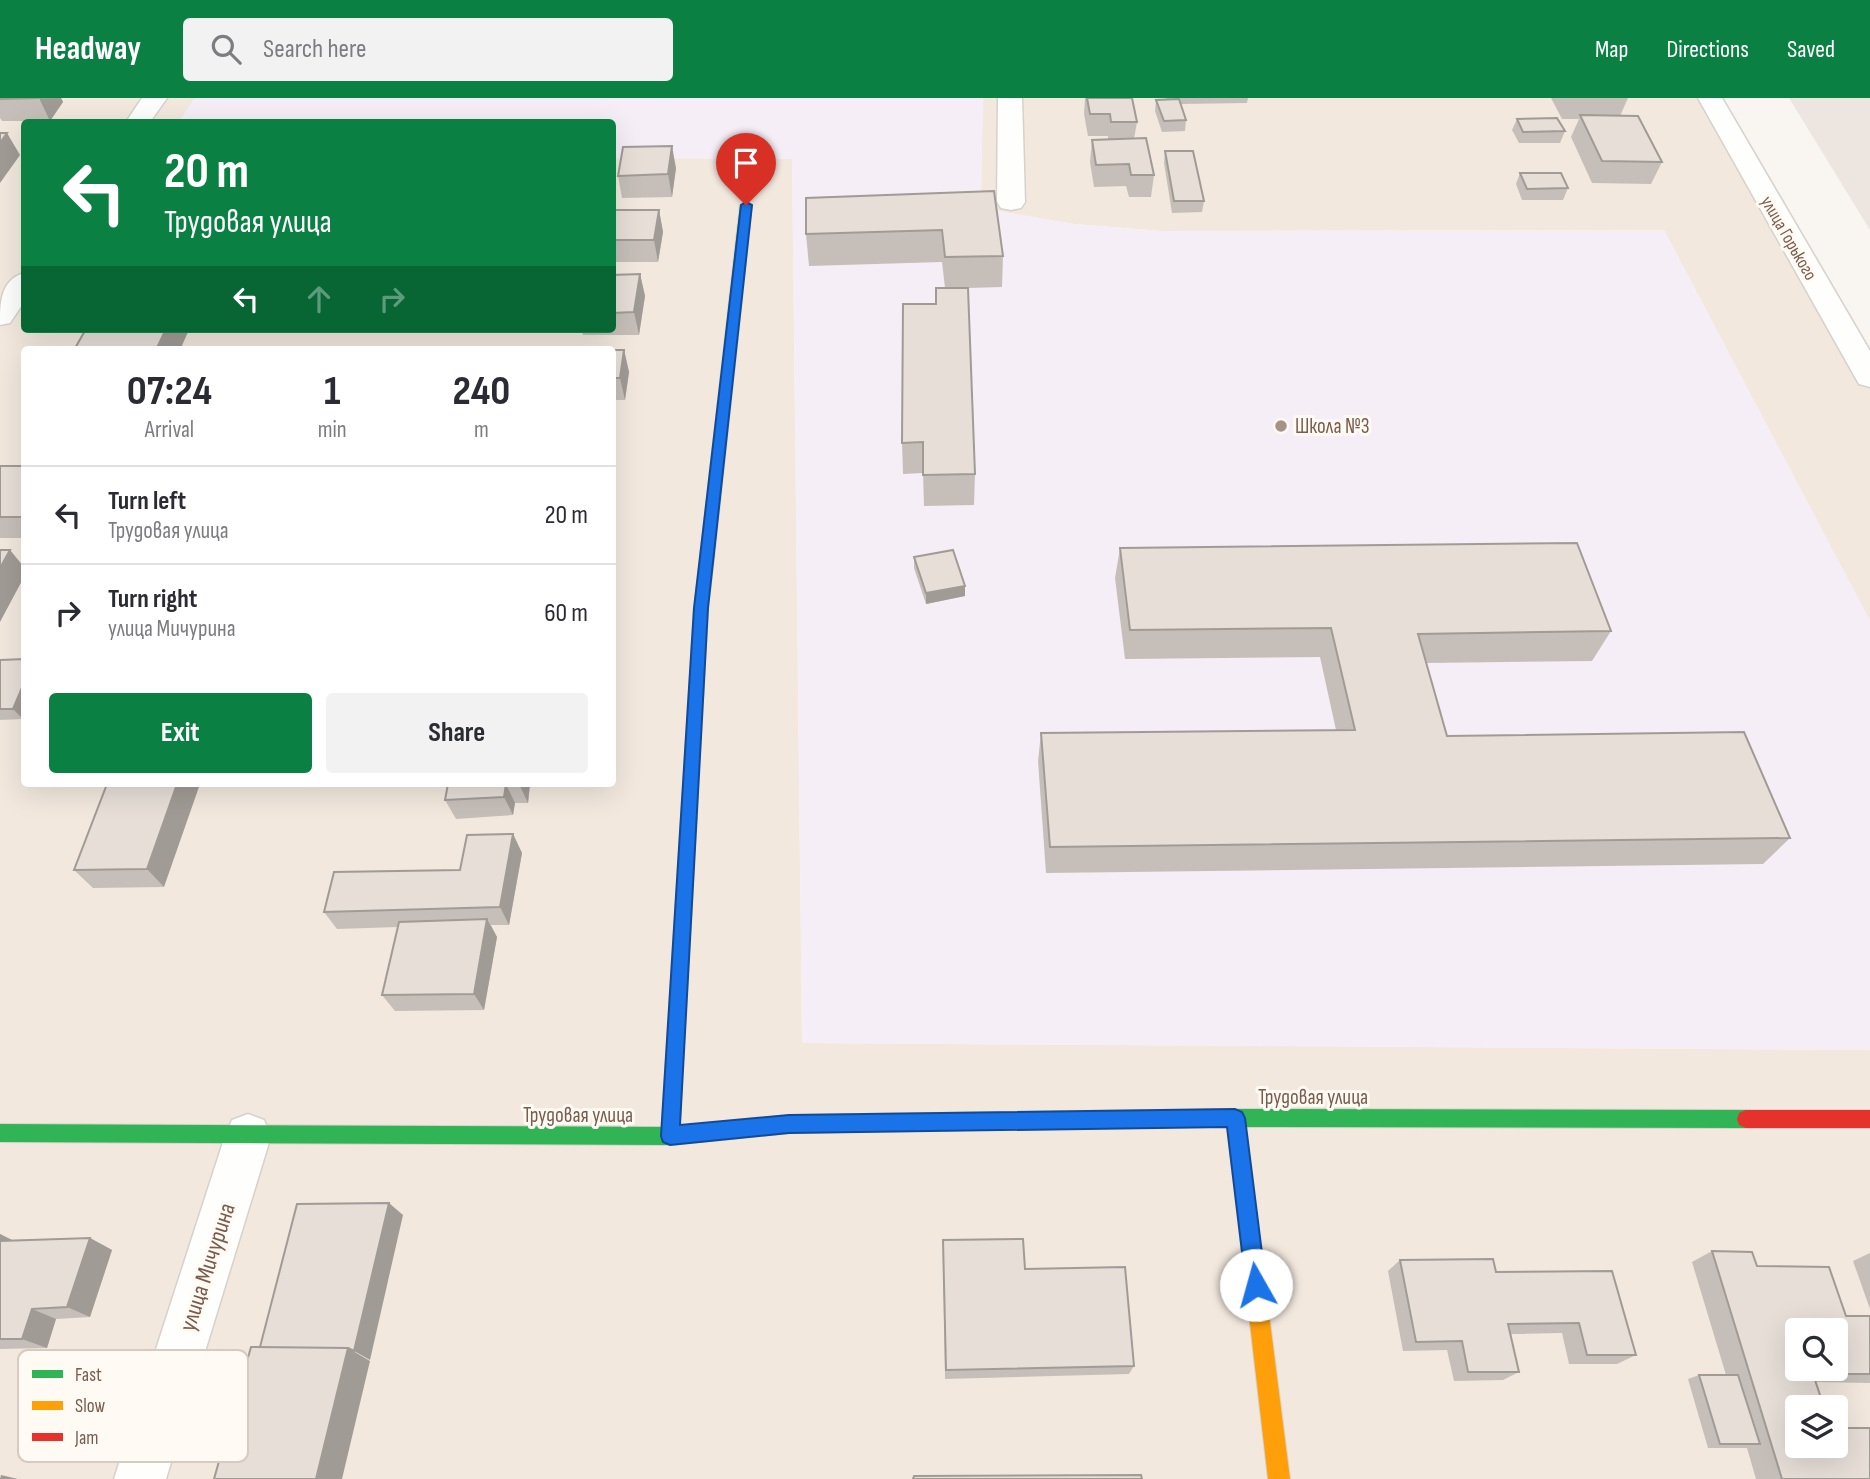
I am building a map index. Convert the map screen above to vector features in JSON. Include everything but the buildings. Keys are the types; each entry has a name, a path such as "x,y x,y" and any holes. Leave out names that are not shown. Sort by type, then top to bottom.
{"street":[{"path":"140,119 155,98"},
{"path":"1010,98 1010,202"},
{"name":"улица Горького","path":"1710,98 1870,377"},
{"path":"670,1136 701,608 746,205"},
{"path":"0,316 21,286"},
{"path":"1235,1118 1279,1479"},
{"name":"Трудовая улица","path":"0,1132 248,1136 670,1136 789,1124 1235,1118 1870,1119"},
{"name":"улица Мичурина","path":"181,1350 248,1136"},
{"name":"улица Мичурина","path":"140,1479 145,1462"}],"shaded area":[{"path":"0,98 195,98 181,119 21,119 21,333 616,333 616,158 792,159 802,1043 1870,1050 1870,1479 0,1479"},
{"name":"Школа №3","path":"195,98 983,98 981,208 1074,224 1162,231 1664,230 1870,621 1870,1050 802,1043 792,159 616,158 616,119 181,119"},
{"path":"983,98 1710,98 1870,377 1870,621 1664,230 1162,231 1074,224 980,208"},
{"path":"1789,98 1870,98 1870,230"}],"traffic: fast":[{"path":"707,559 746,205"},
{"path":"1224,1118 1746,1119"},
{"path":"0,1133 670,1136 730,1130"}],"traffic: slow":[{"path":"670,1136 701,608 707,559"},
{"path":"730,1130 789,1124 1224,1118"},
{"path":"1235,1118 1279,1479"}],"traffic: jam":[{"path":"1746,1119 1870,1119"}],"place":[{"name":"Школа №3","path":"1281,426"}],"route":[{"path":"746,205 701,608 670,1136 789,1124 1235,1118 1256,1285"}]}
